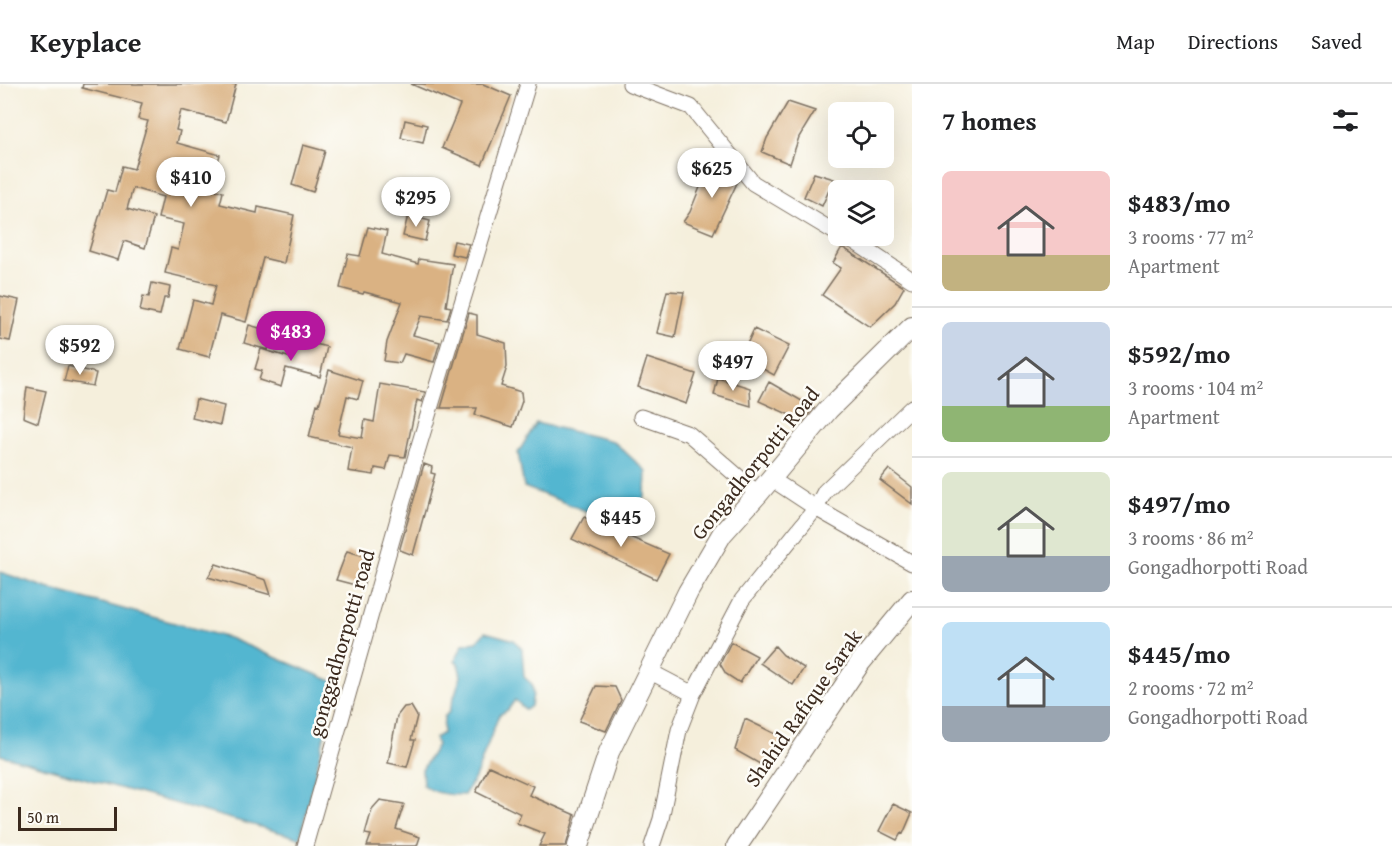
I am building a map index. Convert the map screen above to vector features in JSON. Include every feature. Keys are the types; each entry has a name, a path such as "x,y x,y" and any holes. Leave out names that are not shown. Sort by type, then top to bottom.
{"street":[{"name":"gonggadhorpotti road","path":"305,846 417,452 528,84"},
{"path":"630,84 692,107 753,183 828,228"},
{"path":"861,246 912,280"},
{"name":"Gongadhorpotti Road","path":"578,846 609,752 655,674 688,592 722,534 758,494 774,481 828,410 912,327"},
{"path":"652,846 661,819 679,730 691,693 742,600 815,508 825,491 912,407"},
{"path":"641,417 689,434 758,494"},
{"path":"774,481 815,508 912,563"},
{"name":"Shahid Rafique Sarak","path":"736,846 860,663 912,600"},
{"path":"655,674 691,693"}],"water":[{"path":"536,423 613,441 646,471 645,497 626,516 614,522 524,487 518,453"},
{"path":"0,572 47,588 229,638 337,683 300,838 0,755"},
{"path":"485,632 514,640 522,649 524,677 532,684 531,706 526,710 515,700 508,710 499,715 475,778 464,795 437,792 423,785 422,770 437,745 435,738 443,733 444,717 449,712 461,676 458,663 455,661 463,644 477,642"}],"building":[{"path":"83,84 236,84 226,122 181,110 176,130 180,131 177,143 220,155 209,188 223,192 220,204 257,213 258,207 294,215 284,263 263,258 246,322 220,315 209,357 180,349 193,300 211,305 216,285 165,273 171,248 178,250 184,224 158,218 163,197 133,188 127,209 154,217 145,248 124,241 118,260 89,251 107,190 115,192 122,166 134,169 148,121 138,119 142,103 82,88"},
{"path":"411,84 483,84 511,96 482,165 442,148 460,105"},
{"path":"788,102 815,111 799,137 790,164 762,152 767,138"},
{"path":"405,120 427,125 423,143 401,138"},
{"path":"303,145 325,151 313,192 292,185"},
{"path":"711,160 738,181 713,234 683,222 690,212"},
{"path":"814,173 834,179 828,180 828,192 822,206 804,197"},
{"path":"408,215 430,221 425,241 403,236"},
{"path":"368,227 387,231 382,254 418,264 419,259 453,264 446,306 451,307 447,320 421,316 413,335 440,342 434,362 404,354 400,363 384,361 387,342 402,302 340,288 348,254 360,256"},
{"path":"454,241 469,244 465,257 451,254"},
{"path":"842,247 904,287 895,303 870,327 822,295 841,268 833,263"},
{"path":"152,283 170,287 168,298 164,298 160,315 140,311 143,296 149,297"},
{"path":"667,291 684,292 675,337 657,333"},
{"path":"0,296 19,300 10,341 0,339"},
{"path":"469,313 477,315 477,334 506,343 507,367 501,386 521,392 522,401 513,427 475,415 477,408 441,408"},
{"path":"249,325 273,332 268,350 244,343"},
{"path":"754,329 789,346 774,375 741,357"},
{"path":"293,338 327,347 320,377 286,368 281,387 259,380 262,371 255,369 261,349 288,357"},
{"path":"647,358 696,374 686,404 638,387"},
{"path":"68,366 96,373 93,386 64,381"},
{"path":"329,370 363,381 358,399 347,396 338,434 362,438 365,420 374,422 380,384 425,392 422,402 417,400 405,457 390,455 386,470 375,468 374,475 348,471 352,447 309,437"},
{"path":"718,378 750,388 751,406 714,395"},
{"path":"769,382 814,408 803,421 759,401"},
{"path":"27,387 46,391 38,423 23,417"},
{"path":"196,399 224,406 220,425 192,418"},
{"path":"424,464 432,467 431,473 435,474 413,555 400,548"},
{"path":"889,469 912,487 912,504 880,480"},
{"path":"584,517 669,554 656,579 572,539"},
{"path":"347,551 371,558 363,587 336,580"},
{"path":"216,564 266,580 271,595 208,577"},
{"path":"731,642 757,656 740,683 726,674 720,664"},
{"path":"775,646 783,655 804,668 793,685 760,663"},
{"path":"596,686 615,687 621,700 606,731 579,721"},
{"path":"411,706 417,716 411,740 415,740 407,767 388,763 397,716 404,707"},
{"path":"745,719 786,739 767,768 735,750"},
{"path":"489,766 533,786 529,795 575,815 566,846 539,846 545,834 517,823 521,814 476,792"},
{"path":"380,800 404,804 396,829 420,837 417,846 367,846 371,835 365,834 372,809"},
{"path":"893,804 912,813 903,834 901,833 897,840 879,831"}]}
